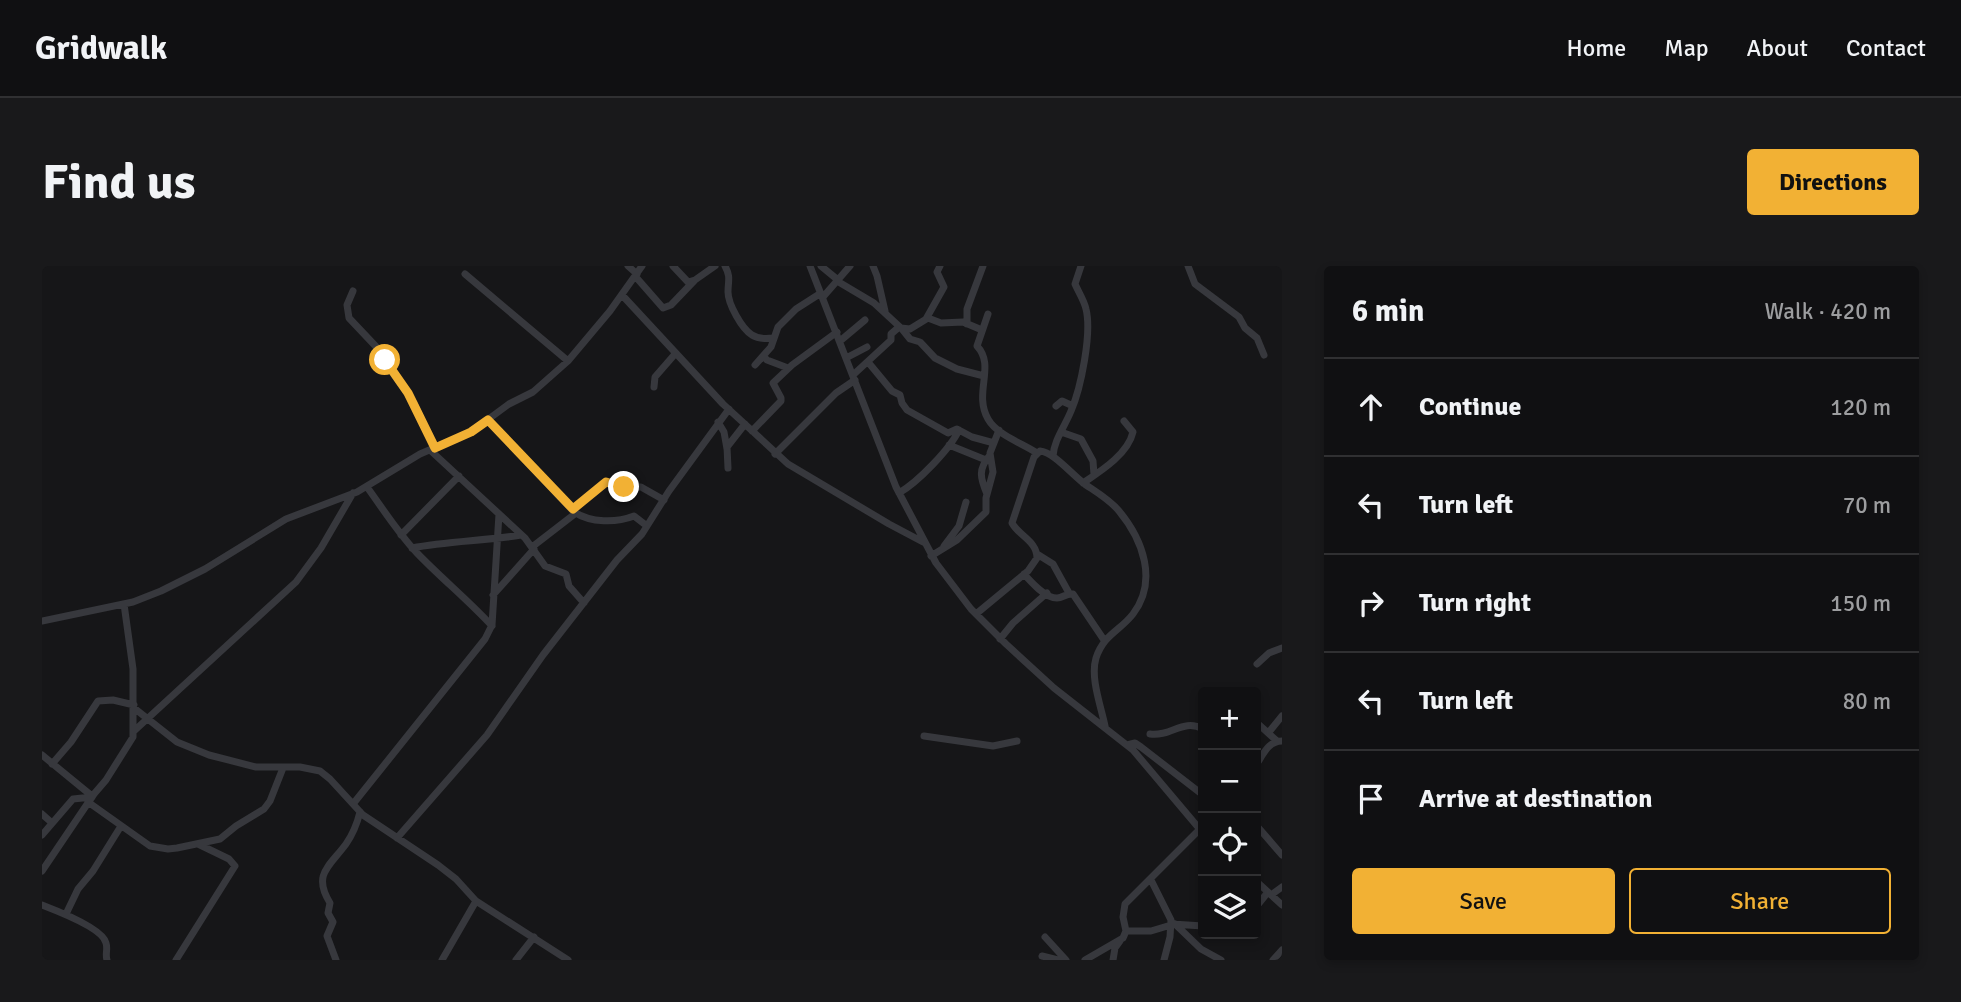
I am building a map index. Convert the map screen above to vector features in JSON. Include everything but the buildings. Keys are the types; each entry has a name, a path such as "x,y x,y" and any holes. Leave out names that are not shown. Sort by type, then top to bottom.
{"street":[{"path":"628,266 663,307 671,305 694,281 715,266"},
{"path":"42,621 124,604 162,591 205,569 286,519 367,487 404,463 471,432 509,404 533,392 568,361 642,266"},
{"path":"673,266 688,282 694,281"},
{"path":"725,266 731,279 728,294 743,326 754,337 773,338"},
{"path":"810,266 899,493 923,542 950,584 1000,639 1054,688 1127,745 1198,828"},
{"path":"821,266 837,281 885,312 911,339 920,342 935,358 957,369 984,376"},
{"path":"873,266 885,312"},
{"path":"775,454 891,340 891,334 901,328 910,329 926,319 944,287 937,272 940,266"},
{"path":"967,324 967,309 983,266"},
{"path":"1053,456 1054,445 1073,406 1081,375 1088,325 1084,302 1075,284 1080,266"},
{"path":"1188,266 1195,284 1239,317 1245,328 1257,338 1264,355"},
{"path":"755,365 771,348 778,327 796,309 822,295 849,268"},
{"path":"849,268 855,292"},
{"path":"465,274 568,361"},
{"path":"354,292 347,305 347,314 383,354 414,403 433,449 521,534 545,566 566,574 569,586 584,603"},
{"path":"622,295 674,354 775,454 863,509 923,542"},
{"path":"988,314 977,346 985,355 981,390 988,419 1007,436 1037,453 1044,451 1053,456 1083,483 1101,494 1121,513 1147,564 1141,600 1133,615 1104,640 1096,660 1095,671 1105,726"},
{"path":"926,319 941,323 967,324 982,330"},
{"path":"840,341 865,320"},
{"path":"752,431 781,401 782,398 772,384 788,368 837,332"},
{"path":"846,358 867,347"},
{"path":"654,387 655,377 674,354"},
{"path":"764,357 788,368"},
{"path":"868,362 892,391 900,395 907,410 948,433 959,430 990,451 993,472 987,494 986,512 957,540 931,556"},
{"path":"1056,406 1062,401 1073,406"},
{"path":"397,838 487,735 543,655 647,526 729,409"},
{"path":"488,420 574,511 588,519 625,519 634,516 647,526"},
{"path":"1083,483 1112,462 1133,436 1132,429 1124,421"},
{"path":"718,422 724,432 728,468"},
{"path":"727,450 730,441 745,424"},
{"path":"899,493 932,466 959,430"},
{"path":"987,494 980,473 999,430"},
{"path":"1061,432 1081,439 1093,461 1094,475"},
{"path":"949,445 990,451 1007,436"},
{"path":"1037,453 1012,523 1034,546 1037,554 1053,564 1069,593 1075,596 1104,640"},
{"path":"401,535 459,476"},
{"path":"493,596 533,548 606,482 624,487 641,487 664,500"},
{"path":"367,487 412,548 492,626"},
{"path":"42,871 121,758 134,731 296,582 321,548 354,493"},
{"path":"942,550 959,526 966,502"},
{"path":"353,804 485,639 492,626 499,514"},
{"path":"412,548 442,542 459,543 521,534"},
{"path":"976,614 1024,574 1037,554"},
{"path":"1024,574 1030,582 1046,593 1058,598 1069,593"},
{"path":"1000,639 1013,623 1046,593"},
{"path":"124,604 133,669 134,731"},
{"path":"1257,664 1269,653 1282,648"},
{"path":"52,764 71,742 98,701 113,700 134,706 177,742 209,755 256,767 300,767 320,771 360,812 456,879 476,901 568,960"},
{"path":"1269,732 1282,716"},
{"path":"1150,734 1162,734 1187,724 1198,727"},
{"path":"1261,726 1280,741 1267,748 1261,757"},
{"path":"924,736 992,746 1017,741"},
{"path":"1127,745 1135,743 1198,791"},
{"path":"42,755 121,827 150,846 168,849 225,836 264,809 283,768"},
{"path":"42,835 73,799 91,798"},
{"path":"336,960 327,939 332,922 328,913 330,903 323,892 322,881 328,864 351,837 360,812"},
{"path":"42,814 51,822"},
{"path":"66,914 78,889 121,827"},
{"path":"1261,830 1282,853"},
{"path":"1114,958 1115,948 1124,935 1125,904 1198,834"},
{"path":"176,960 235,866 229,859 198,843"},
{"path":"1151,880 1172,924 1164,960"},
{"path":"1261,886 1282,905"},
{"path":"1261,902 1282,887"},
{"path":"442,960 476,901"},
{"path":"42,905 66,914 104,939 107,960"},
{"path":"1172,924 1201,949 1221,960"},
{"path":"1085,960 1124,935 1151,931 1172,924 1198,926"},
{"path":"516,960 534,937"},
{"path":"1045,937 1066,960"},
{"path":"1108,946 1114,958"},
{"path":"1273,960 1282,950"},
{"path":"1042,956 1058,960"}],"route":[{"path":"385,360 414,403 435,448 471,432 488,420 573,509 601,484 611,482 624,487"}]}
